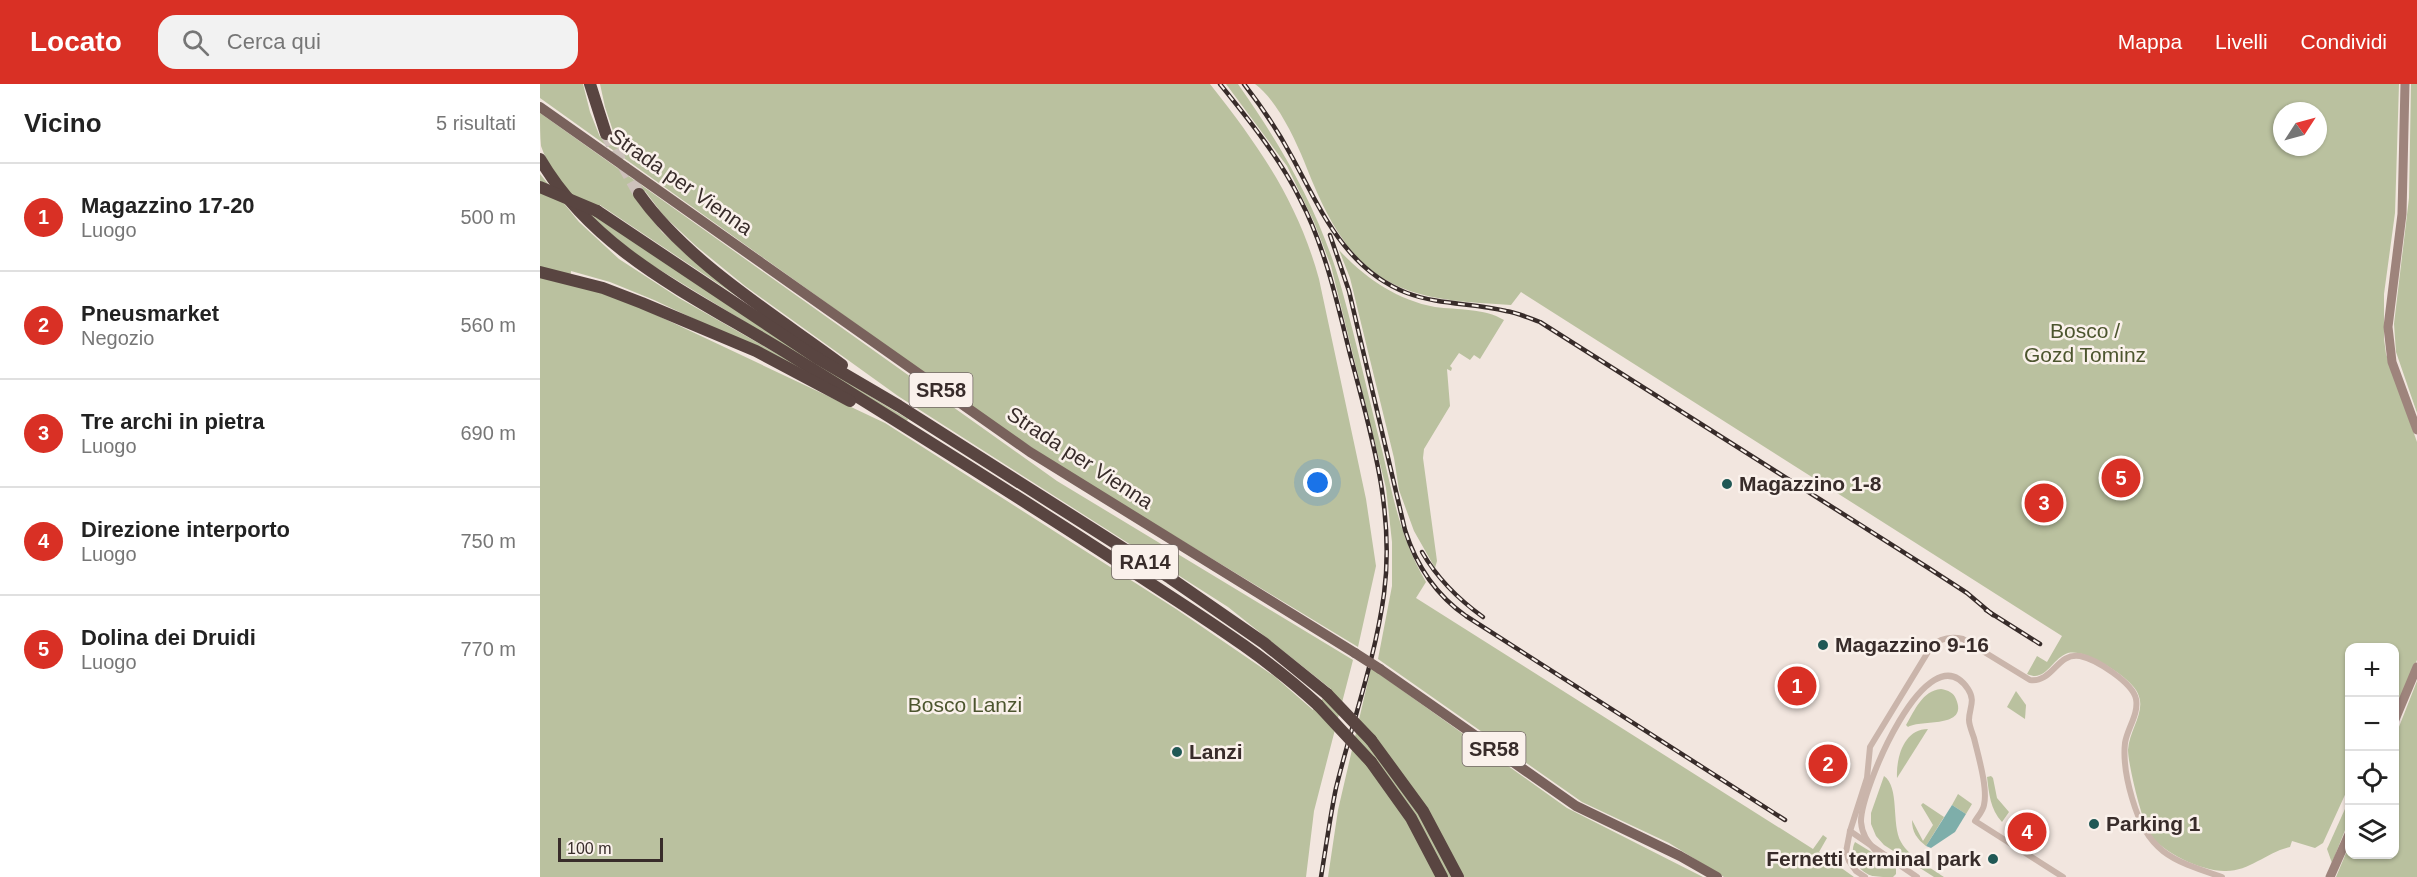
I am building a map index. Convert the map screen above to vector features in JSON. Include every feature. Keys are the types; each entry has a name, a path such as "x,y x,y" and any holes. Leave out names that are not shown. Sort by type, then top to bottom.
{"highway":[{"path":"590,84 606,134"},
{"path":"540,159 556,185 592,224 640,266 905,427"},
{"path":"540,187 572,198 597,211 817,358 898,406"},
{"path":"639,194 653,214 671,233 714,270 898,406"},
{"path":"540,272 622,295 756,351 887,421 905,427"},
{"name":"RA14","path":"898,406 1170,578 1256,637 1328,694 1371,740 1423,811 1458,877"},
{"name":"RA14","path":"905,427 1122,565 1241,644 1289,680 1318,705 1371,762 1411,818 1442,877"}],"main road":[{"name":"Strada per Vienna","path":"540,107 1030,452 1380,669 1582,810 1680,856 1717,877"}],"street":[{"path":"2405,84 2402,214 2388,327 2392,362 2417,430"},
{"path":"1865,877 1856,871 1847,857 1850,831 1867,778 1873,741 1931,647 1941,639 1956,638 1969,642 2030,680 2037,681 2044,678 2066,658 2079,655 2093,661 2127,683 2136,697 2136,704 2125,743 2125,766 2129,789 2140,824 2154,845 2169,856 2222,877"},
{"path":"2399,710 2417,667"},
{"path":"1875,850 1864,836 1861,819 1884,748 1920,691 1935,680 1952,677 1963,683 1973,701 1969,719 1978,754 1984,797 1984,806 1975,821 2063,877"},
{"path":"1850,831 1917,877"},
{"path":"2331,877 2345,842"},
{"path":"1901,877 1904,868"}],"green space":[{"path":"540,84 583,84 590,112 600,137 613,131 600,84 1210,84 1245,130 1275,176 1300,225 1319,279 1366,499 1376,566 1358,647 1067,471 986,417 540,98"},
{"path":"1226,84 1238,84 1270,132 1312,208 1333,262 1353,331 1399,520 1410,550 1426,582 1416,598 1813,849 1823,835 1827,838 1819,852 1854,877 1724,877 1669,843 1582,802 1378,659 1392,586 1392,542 1386,488 1331,266 1314,222 1287,166"},
{"name":"Bosco / Gozd Tominz","path":"1255,84 2399,84 2395,213 2384,294 2384,339 2386,354 2417,442 2417,660 2399,703 2399,643 2345,643 2345,795 2323,843 2315,848 2292,841 2290,847 2251,865 2226,871 2195,865 2164,848 2147,828 2133,780 2128,750 2139,715 2140,699 2136,690 2124,677 2100,662 2075,653 2062,656 2044,673 2034,676 2027,674 2037,656 2047,662 2062,636 1521,292 1511,305 1477,303 1420,294 1397,286 1377,274 1360,260 1333,224 1290,130 1270,99"},
{"path":"2411,84 2417,84 2417,413 2396,352 2394,324 2409,198"},
{"name":"Bosco Lanzi","path":"540,113 1057,481 1353,660 1314,811 1306,877 540,877 540,174 579,222 619,259 679,298 818,377 654,300 610,282 571,271 570,284 606,294 650,312 885,423 1176,609 1274,676 1313,710 1331,689 1228,607 898,396 745,286 664,216 645,191 635,198 662,232 741,299 600,205 595,214 817,364 908,419 907,421 647,262 601,225 558,179 541,146"},
{"path":"1339,250 1360,270 1382,286 1408,299 1435,307 1479,311 1504,320 1480,359 1474,355 1470,360 1459,353 1450,366 1451,371 1447,369 1450,406 1424,449 1423,458 1437,561 1435,568 1414,531 1399,490 1394,458 1350,278"},
{"path":"1371,668 1567,808 1703,877 1328,877 1338,810"},
{"path":"2417,681 2417,877 2336,877 2345,856 2345,859 2399,859 2399,727"},
{"path":"1941,689 1950,692 1955,697 1958,708 1956,715 1942,721 1908,727 1906,725 1924,697"},
{"path":"2016,691 2026,705 2025,719 2007,707"},
{"path":"1928,729 1897,778 1900,753 1907,739 1920,730"},
{"path":"1884,776 1892,788 1896,826 1901,842 1915,857 1944,877 1934,877 1884,845 1876,836 1871,824 1871,813"},
{"path":"1991,776 1997,798 2009,812 2002,822 1991,801 1987,777"},
{"path":"1958,794 1972,804 1966,814 1952,805"},
{"path":"1923,803 1944,817 1926,846 1916,835 1912,824 1912,820 1923,841 1933,825 1921,805"},
{"path":"2345,809 2345,830 2332,863 2327,849"},
{"path":"1855,842 1896,867 1896,874 1893,877 1878,877 1863,871 1854,858"}],"water":[{"path":"1952,805 1966,814 1955,832 1931,848 1926,846"}],"tunnel":[{"path":"606,134 639,194"}],"railway":[{"path":"1220,84 1253,125 1283,168 1317,236 1366,413 1384,502 1387,563 1380,619 1336,788 1321,877"},
{"path":"1244,84 1281,138 1337,236 1367,269 1385,282 1419,297 1481,306 1540,322 1930,569 1967,593 1993,615"},
{"path":"1330,235 1349,291 1405,530 1421,567 1436,589 1466,616 1785,820"},
{"path":"1422,552 1434,571 1449,588 1483,617"},
{"path":"1986,610 2040,644"}],"place":[{"name":"Dolina dei Druidi","path":"2121,478"},
{"name":"Magazzino 1-8","path":"1727,484"},
{"name":"Tre archi in pietra","path":"2044,503"},
{"name":"Magazzino 9-16","path":"1823,645"},
{"name":"Magazzino 17-20","path":"1797,686"},
{"name":"Lanzi","path":"1177,752"},
{"name":"Pneusmarket","path":"1828,764"},
{"name":"Parking 1","path":"2094,824"},
{"name":"Direzione interporto","path":"2027,832"},
{"name":"Fernetti terminal park","path":"1993,859"}]}
